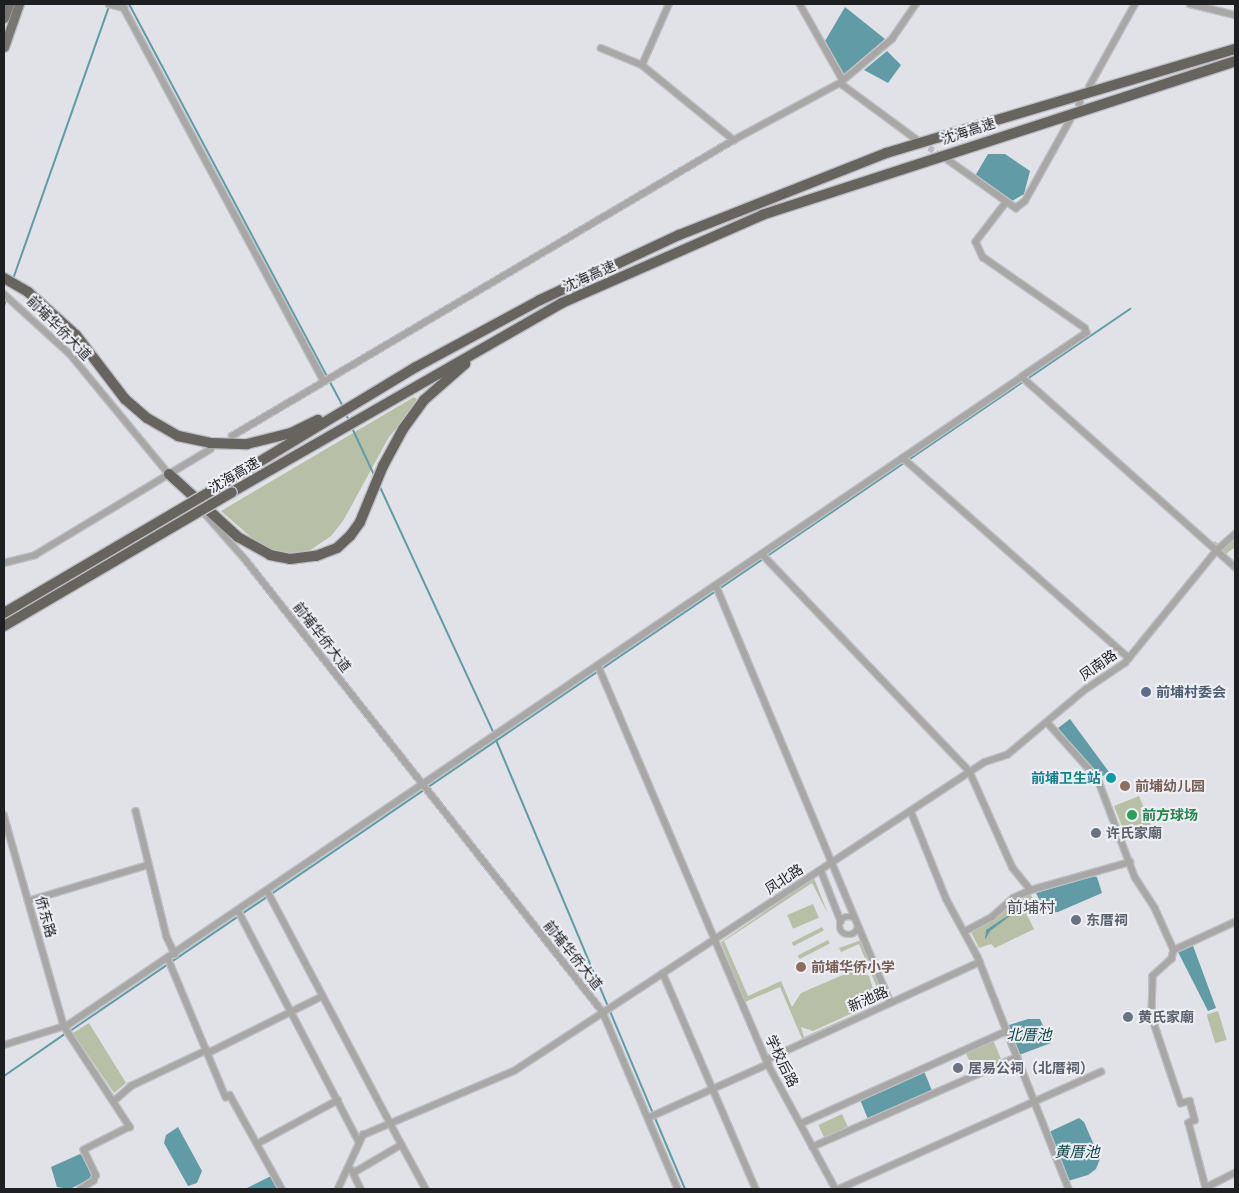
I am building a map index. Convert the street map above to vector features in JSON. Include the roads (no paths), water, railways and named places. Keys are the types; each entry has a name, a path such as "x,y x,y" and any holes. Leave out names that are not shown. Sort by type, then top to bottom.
{"highway":[{"name":"沈海高速","path":"4,613 378,391 540,300 688,231 886,153 1235,49"},
{"name":"沈海高速","path":"4,626 232,492 562,303 762,215 1235,61"},
{"path":"4,278 28,292 76,335 125,399 147,418 178,436 210,443 247,444 291,433 378,391"},
{"path":"170,474 238,537 270,555 290,559 316,556 337,548 360,522 383,466 403,429 424,400 486,346"}],"main road":[{"path":"4,18 9,4"},
{"path":"4,47 19,4"}],"street":[{"path":"111,4 124,8 328,379"},
{"path":"642,65 669,4"},
{"path":"800,4 842,82 916,139"},
{"path":"232,436 734,140 842,82 892,39 916,4"},
{"path":"1089,86 1135,4"},
{"path":"1190,4 1235,15"},
{"path":"601,48 642,65 734,140"},
{"path":"947,159 1006,203 1016,208 1025,201 1070,120"},
{"path":"4,1045 67,1030 170,961 175,954 240,914 1025,379 1088,334 1085,328 983,257 976,242 1006,203"},
{"name":"前埔华侨大道","path":"6,295 71,355 170,474 245,559 424,788 607,1010 652,1116 678,1189"},
{"path":"1025,379 1235,567"},
{"path":"4,563 35,555 211,449"},
{"path":"905,460 1129,658"},
{"name":"凤南路","path":"970,772 985,762 1007,755 1048,723 1066,704 1129,658 1216,551 1235,534"},
{"path":"764,556 970,772 1013,868 1031,890"},
{"path":"717,588 890,1003"},
{"name":"学校后路","path":"600,668 767,1062 812,1147 837,1189"},
{"path":"1048,723 1098,779 1130,862 1174,950 1172,959 1153,976 1152,1017 1181,1103 1190,1101 1195,1120 1189,1124 1204,1188 1235,1173"},
{"name":"凤北路","path":"359,1142 362,1135 514,1070 970,772"},
{"path":"136,811 148,865 175,954"},
{"path":"911,811 947,900 980,962 1069,1189"},
{"name":"侨东路","path":"4,815 67,1030 130,1127 84,1150 96,1174 94,1182 81,1189"},
{"path":"964,932 992,917 1013,898 1031,890 1130,862"},
{"path":"28,901 148,865"},
{"path":"820,870 841,921 841,931 848,935 856,931 857,922"},
{"path":"269,894 426,1189"},
{"path":"240,914 359,1142 338,1189"},
{"path":"841,921 850,917 857,922"},
{"path":"1174,950 1235,922"},
{"path":"170,961 226,1097 230,1095 282,1189"},
{"name":"新池路","path":"652,1116 980,962"},
{"path":"663,973 756,1189"},
{"path":"114,1101 131,1086 208,1052 323,996"},
{"path":"800,1124 1007,1031"},
{"path":"812,1147 1017,1057"},
{"path":"837,1189 1034,1100 1101,1072"},
{"path":"257,1144 338,1100"},
{"path":"354,1173 402,1145"},
{"path":"349,1164 361,1189"}],"water":[{"path":"845,7 885,39 844,74 825,41"},
{"path":"887,51 901,65 888,83 864,70"},
{"path":"988,154 1005,154 1030,171 1024,194 1012,201 975,176"},
{"path":"1070,719 1109,772 1100,778 1058,728"},
{"path":"1093,876 1097,877 1102,893 1058,912 1046,913 1036,893"},
{"path":"1033,899 1037,905 1018,910 990,931 985,940 986,930"},
{"path":"1192,943 1216,1008 1208,1011 1177,950"},
{"name":"北厝池","path":"1028,1019 1040,1019 1051,1043 1019,1055 1009,1025"},
{"path":"924,1071 933,1093 868,1119 859,1097"},
{"name":"黄厝池","path":"1079,1118 1084,1122 1100,1159 1096,1169 1088,1175 1068,1181 1049,1132"},
{"path":"178,1127 202,1171 197,1183 188,1186 164,1143 166,1135"},
{"path":"80,1154 88,1159 94,1177 70,1189 57,1187 51,1167"},
{"path":"271,1176 277,1189 245,1189"}],"waterway":[{"path":"129,4 342,404"},
{"path":"13,279 109,6"},
{"path":"4,306 6,299"},
{"path":"70,1031 1130,309"},
{"path":"353,430 375,477"},
{"path":"380,487 493,732"},
{"path":"496,740 653,1113"},
{"path":"4,1076 66,1033"},
{"path":"655,1118 685,1189"}],"tunnel":[{"path":"922,143 943,157"}],"place":[{"name":"前埔村委会","path":"1146,692"},
{"name":"前埔卫生站","path":"1111,778"},
{"name":"前埔幼儿园","path":"1125,786"},
{"name":"前方球场","path":"1132,815"},
{"name":"许氏家廟","path":"1096,833"},
{"name":"东厝祠","path":"1076,920"},
{"name":"前埔华侨小学","path":"801,967"},
{"name":"黄氏家廟","path":"1128,1017"},
{"name":"居易公祠（北厝祠）","path":"958,1068"}],"district":[{"name":"前埔村","path":"1031,907"}]}
